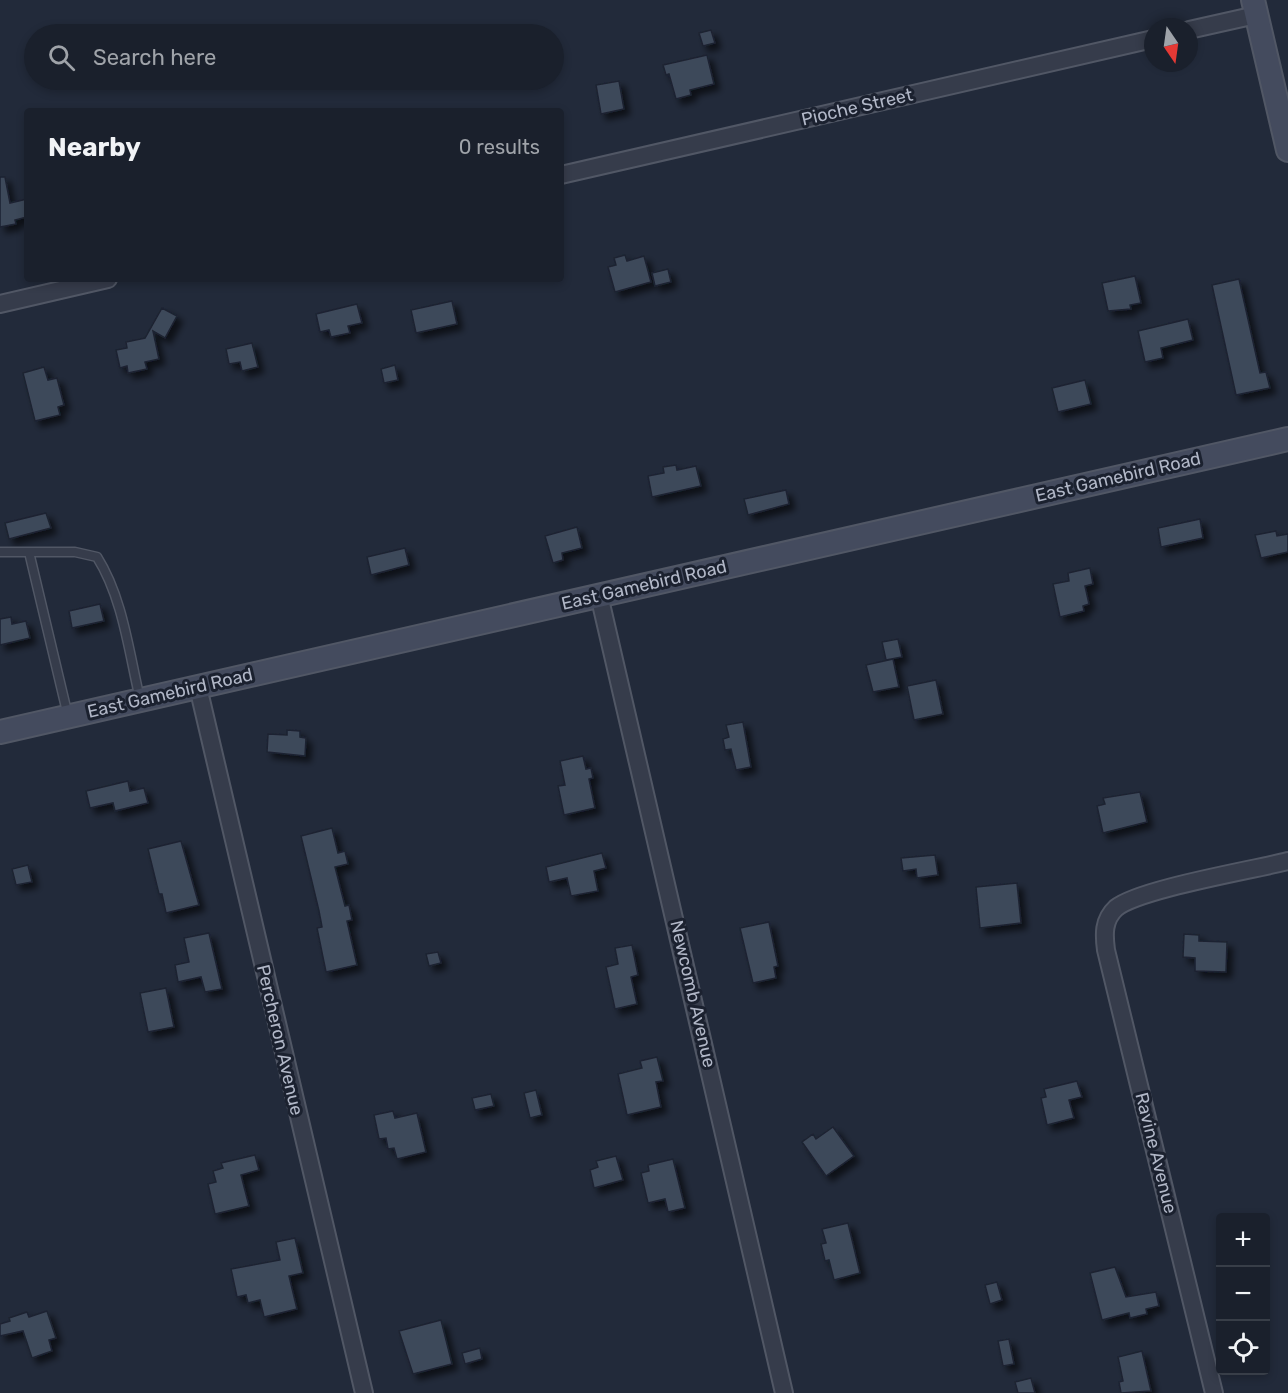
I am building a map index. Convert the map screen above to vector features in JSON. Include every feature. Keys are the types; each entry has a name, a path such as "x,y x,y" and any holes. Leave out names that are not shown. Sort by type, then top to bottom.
{"main road":[{"path":"1255,7 1288,150"},
{"name":"East Gamebird Road","path":"0,732 1288,439"}],"street":[{"path":"1198,27 1255,7"},
{"name":"Pioche Street","path":"564,174 1144,41"},
{"path":"0,304 95,282"},
{"name":"Newcomb Avenue","path":"599,595 784,1393"},
{"name":"Percheron Avenue","path":"198,687 364,1393"},
{"name":"Ravine Avenue","path":"1214,1393 1103,931 1110,915 1133,898 1288,861"}],"lane":[{"path":"0,552 75,552 97,557 106,571 116,599 141,700"},
{"path":"29,552 68,717"}],"building":[{"path":"711,30 715,43 703,46 699,33"},
{"path":"707,55 714,84 690,90 691,95 676,99 669,74 666,75 663,65"},
{"path":"619,81 624,109 601,114 596,85"},
{"path":"0,177 5,177 10,203 24,200 24,218 15,220 16,224 0,227"},
{"path":"625,255 627,261 644,256 651,282 615,292 608,267 616,265 614,258"},
{"path":"668,269 671,282 655,286 652,273"},
{"path":"1135,276 1141,303 1130,305 1131,309 1108,311 1102,283"},
{"path":"1239,279 1260,373 1266,372 1270,388 1236,395 1212,285"},
{"path":"452,301 457,324 416,333 411,310"},
{"path":"357,304 362,323 348,326 350,333 331,337 329,330 320,332 316,314"},
{"path":"162,308 177,316 165,338 153,331 159,359 145,362 147,369 128,373 127,366 120,368 116,350 127,348 126,342 145,338"},
{"path":"1188,319 1193,340 1161,348 1163,358 1145,362 1138,331"},
{"path":"252,343 258,367 242,371 240,362 229,364 226,349"},
{"path":"395,365 398,380 384,383 381,369"},
{"path":"44,367 48,380 57,378 64,405 58,407 60,415 35,421 23,373"},
{"path":"1085,380 1091,404 1058,412 1052,388"},
{"path":"676,465 677,470 696,466 701,486 652,497 648,476 664,473 663,467"},
{"path":"786,490 789,504 748,515 744,499"},
{"path":"46,513 51,528 9,539 5,523"},
{"path":"1200,519 1203,538 1161,547 1158,528"},
{"path":"577,527 582,548 562,553 563,560 553,563 545,536"},
{"path":"1276,531 1277,536 1288,534 1288,552 1261,558 1255,535"},
{"path":"405,548 409,565 371,575 367,557"},
{"path":"1090,568 1093,584 1085,586 1089,604 1083,606 1084,611 1060,617 1053,584 1069,581 1068,573"},
{"path":"100,604 104,621 72,628 69,611"},
{"path":"11,617 12,624 26,621 30,638 0,645 0,619"},
{"path":"898,639 902,657 886,660 882,642"},
{"path":"893,659 899,687 873,692 866,665"},
{"path":"936,680 943,714 914,720 907,686"},
{"path":"743,722 751,767 736,770 731,749 725,750 723,739 729,737 726,725"},
{"path":"287,730 300,731 300,737 306,738 305,756 267,752 268,734 287,735"},
{"path":"583,756 586,769 591,768 593,778 589,779 595,808 564,815 558,786 565,785 560,761"},
{"path":"128,781 130,791 144,788 148,803 115,811 113,803 90,808 86,791"},
{"path":"1140,792 1147,822 1103,833 1097,806 1105,804 1103,798"},
{"path":"332,828 338,853 345,851 348,864 335,867 345,906 349,905 352,920 347,921 357,965 326,972 317,928 322,927 301,836"},
{"path":"181,841 199,905 166,913 148,849"},
{"path":"602,853 606,868 594,871 598,891 571,896 567,878 549,882 546,867"},
{"path":"935,855 938,875 917,878 916,869 903,871 901,858"},
{"path":"28,865 32,882 16,885 12,869"},
{"path":"1017,883 1021,923 980,928 976,887"},
{"path":"769,922 778,966 774,967 776,978 753,983 740,928"},
{"path":"209,933 222,989 205,992 201,977 178,982 175,965 189,962 184,938"},
{"path":"1184,934 1199,935 1199,941 1227,942 1226,972 1195,971 1195,958 1183,957"},
{"path":"632,945 638,975 631,977 637,1004 615,1009 606,967 618,964 615,948"},
{"path":"438,952 441,963 429,966 426,954"},
{"path":"166,988 174,1027 148,1032 140,993"},
{"path":"657,1057 663,1081 656,1082 661,1107 627,1115 618,1074 642,1068 640,1061"},
{"path":"1077,1081 1082,1097 1069,1100 1074,1118 1047,1125 1041,1098 1046,1097 1044,1089"},
{"path":"536,1090 542,1115 530,1118 524,1093"},
{"path":"491,1094 494,1106 475,1110 472,1098"},
{"path":"393,1111 395,1118 417,1113 426,1152 397,1159 394,1148 388,1149 386,1138 379,1139 374,1115"},
{"path":"833,1127 854,1156 826,1176 802,1142 813,1134 816,1139"},
{"path":"255,1155 259,1170 241,1175 249,1206 215,1214 208,1184 216,1182 213,1171 223,1168 221,1163"},
{"path":"616,1156 623,1180 594,1188 590,1170 598,1167 596,1161"},
{"path":"673,1159 685,1208 668,1212 665,1199 648,1203 641,1173 649,1171 648,1165"},
{"path":"848,1223 860,1273 834,1280 829,1260 825,1261 821,1244 826,1243 822,1229"},
{"path":"295,1238 303,1273 289,1276 297,1309 264,1317 260,1300 248,1303 246,1295 237,1297 231,1269 280,1260 276,1242"},
{"path":"1115,1267 1126,1297 1156,1292 1159,1306 1146,1309 1147,1314 1130,1318 1129,1313 1102,1320 1090,1273"},
{"path":"997,1282 1002,1300 990,1304 985,1285"},
{"path":"47,1311 56,1338 49,1340 52,1351 32,1358 23,1331 0,1336 0,1324 10,1321 9,1318 27,1312 29,1317"},
{"path":"441,1320 452,1364 413,1374 399,1331"},
{"path":"1009,1339 1014,1364 1003,1366 998,1341"},
{"path":"480,1348 482,1359 465,1364 462,1353"},
{"path":"1142,1351 1151,1391 1121,1393 1119,1382 1123,1381 1118,1357"},
{"path":"1031,1378 1035,1393 1018,1393 1015,1382"}]}
